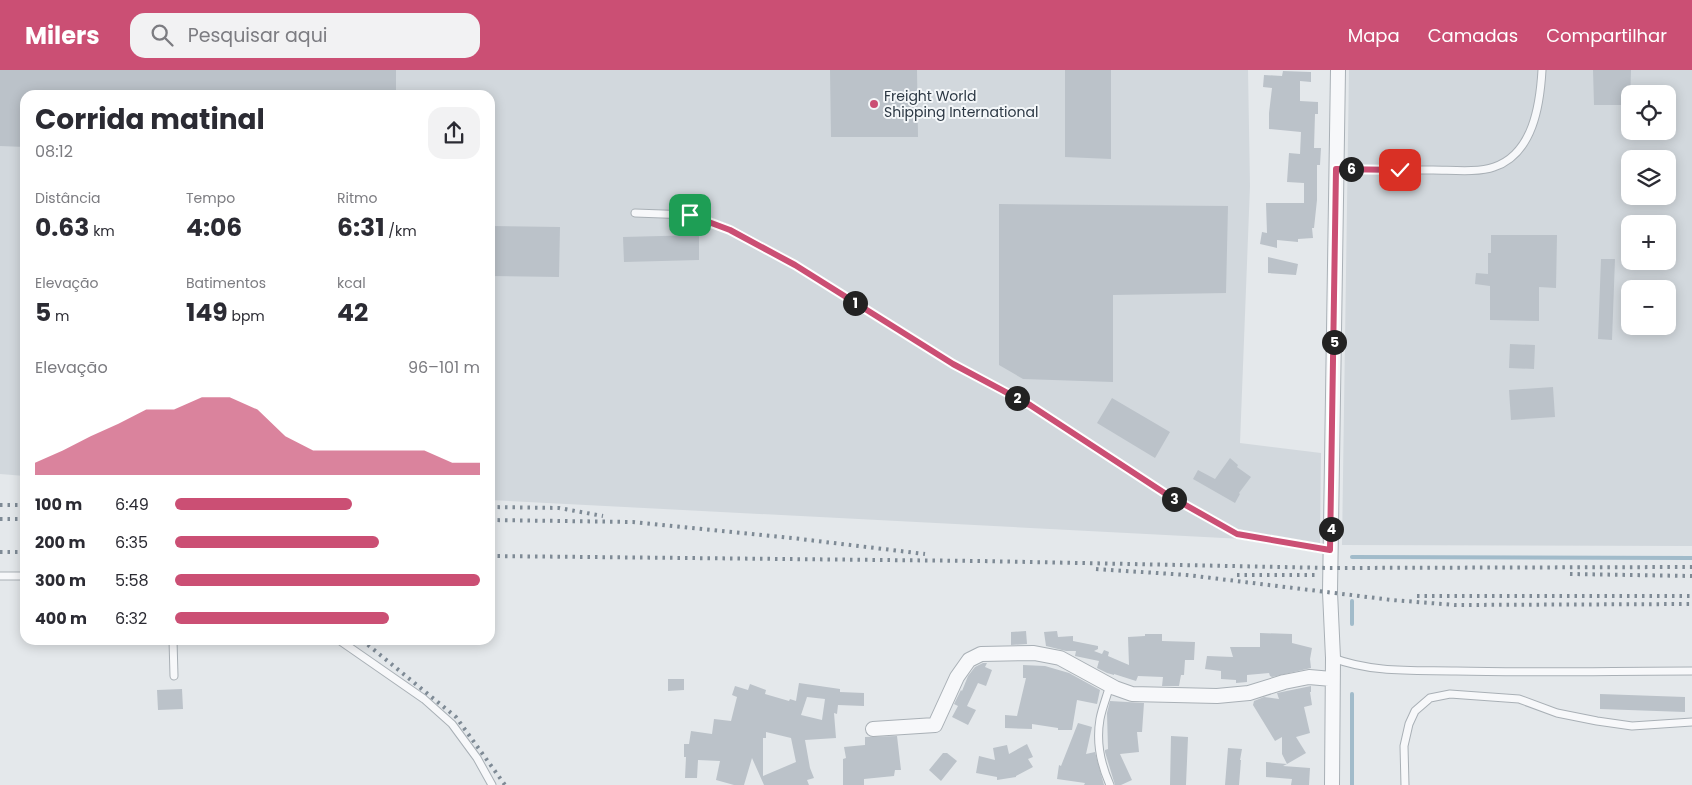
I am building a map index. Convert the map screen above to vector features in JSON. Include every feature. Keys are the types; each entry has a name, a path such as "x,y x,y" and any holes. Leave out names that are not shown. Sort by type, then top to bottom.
{"street":[{"path":"1332,785 1330,550 1338,70"},
{"path":"873,729 935,725 957,677 969,660 981,654 1034,653 1060,658 1110,685 1132,694 1217,696 1249,693 1284,682 1309,677 1332,679"}],"lane":[{"path":"1336,169 1464,171 1494,167 1513,156 1530,134 1540,97 1542,70"},
{"path":"635,213 690,215 730,230 795,265 953,364 1030,405 1166,494 1237,534 1330,550"},
{"path":"0,576 20,576"},
{"path":"173,645 174,676"},
{"path":"346,645 424,699 452,724 477,758 492,785"},
{"path":"1332,658 1349,664 1382,670 1486,672 1692,671"},
{"path":"1110,685 1100,720 1099,750 1102,768 1110,785"},
{"path":"1404,785 1404,746 1408,724 1415,711 1430,698 1450,694 1519,700 1557,713 1597,722 1632,726 1692,722"}],"shaded area":[{"path":"0,70 1248,70 1250,186 1240,443 1321,453 1320,543 495,500 495,90 20,90 20,476 0,474"},
{"path":"1349,70 1692,70 1692,546 1342,545"}],"building":[{"path":"0,70 396,70 396,90 20,90 20,147 0,146"},
{"name":"Freight World Shipping International","path":"830,70 917,70 918,137 831,137"},
{"path":"1065,70 1111,70 1111,159 1065,157"},
{"path":"1593,70 1631,70 1631,85 1621,85 1621,105 1594,105"},
{"path":"1283,71 1311,72 1311,82 1300,81 1300,101 1318,102 1318,114 1315,114 1314,148 1321,148 1320,165 1317,165 1317,200 1314,228 1312,228 1313,238 1298,239 1298,242 1277,240 1277,248 1260,244 1262,232 1267,233 1266,203 1304,203 1304,183 1287,182 1289,153 1300,154 1301,132 1269,129 1272,88 1263,87 1264,75 1282,76"},
{"path":"999,204 1228,206 1226,293 1113,295 1113,382 1023,379 999,365"},
{"path":"495,226 560,227 559,277 495,276"},
{"path":"699,235 699,260 624,262 623,237"},
{"path":"1491,235 1557,235 1556,288 1539,287 1539,321 1490,320 1490,286 1475,284 1476,273 1488,274 1488,253 1491,253"},
{"path":"1268,257 1298,264 1296,275 1268,273"},
{"path":"1601,259 1615,259 1612,340 1598,339"},
{"path":"1510,344 1535,345 1534,369 1509,368"},
{"path":"1553,387 1555,417 1511,420 1509,390"},
{"path":"1112,398 1170,432 1155,458 1097,423"},
{"path":"1230,458 1238,465 1237,467 1251,477 1239,493 1235,503 1193,479 1198,470 1215,479"},
{"path":"1026,631 1027,644 1011,645 1011,632"},
{"path":"1057,631 1058,637 1073,636 1073,641 1098,646 1098,649 1094,651 1102,654 1104,650 1109,652 1108,656 1129,665 1128,637 1162,634 1162,641 1195,642 1194,660 1185,660 1184,675 1181,675 1179,686 1162,686 1163,677 1138,676 1136,681 1107,673 1097,668 1099,661 1075,656 1076,651 1066,651 1046,646 1044,632"},
{"path":"1260,633 1292,634 1292,643 1312,648 1311,668 1272,677 1269,673 1247,675 1247,682 1236,683 1236,680 1221,679 1221,671 1205,669 1207,656 1233,657 1230,647 1260,647"},
{"path":"987,663 985,667 992,670 986,686 978,683 967,706 976,710 968,725 952,717 958,706 954,704 968,676 975,667"},
{"path":"1023,665 1045,666 1069,673 1100,690 1097,704 1077,700 1072,730 1058,730 1058,728 1032,724 1032,729 1005,728 1005,715 1017,716 1026,678 1023,678"},
{"path":"668,679 684,679 684,690 668,691"},
{"path":"799,683 840,689 840,692 864,693 864,706 838,705 837,714 834,713 836,738 805,740 810,768 814,778 807,780 809,785 764,785 752,758 744,785 734,785 716,780 720,761 698,760 697,778 685,778 686,757 684,757 684,744 689,744 691,731 712,734 714,719 731,721 737,697 732,695 735,686 748,690 750,684 766,690 765,694 789,701 790,699 796,701","holes":["807,697 825,699 822,720 801,715","766,732 791,738 796,762 763,776 763,738 766,738"]},
{"path":"1311,686 1312,705 1304,707 1310,733 1296,737 1306,753 1287,764 1282,754 1282,737 1275,741 1253,705 1254,701 1264,697 1279,699 1277,693"},
{"path":"182,689 183,709 158,710 157,690"},
{"path":"1600,694 1685,697 1685,712 1600,709"},
{"path":"1110,701 1144,703 1142,732 1137,732 1139,752 1120,754 1132,780 1121,785 1115,785 1105,752 1108,749 1107,713"},
{"path":"1078,723 1092,727 1086,754 1095,752 1104,785 1084,785 1085,783 1057,779 1059,765 1061,766"},
{"path":"897,736 901,770 895,770 894,776 864,779 864,785 843,785 843,759 846,758 844,747 865,745 865,737"},
{"path":"1171,736 1188,737 1186,785 1170,785"},
{"path":"1027,744 1033,757 1028,759 1033,767 1016,777 997,780 997,777 976,773 979,756 995,760 993,748 1007,745 1009,754"},
{"path":"1228,748 1242,749 1239,785 1225,785"},
{"path":"943,753 947,753 957,761 941,781 929,770"},
{"path":"1266,762 1287,764 1283,766 1310,768 1309,785 1291,785 1292,779 1266,777"}],"waterway":[{"path":"1352,557 1692,558"},
{"path":"1352,601 1352,624"},
{"path":"1352,694 1352,785"}],"railway":[{"path":"0,505 20,505"},
{"path":"495,507 559,508 603,516"},
{"path":"0,519 20,519"},
{"path":"495,520 633,522 925,554"},
{"path":"0,552 20,552"},
{"path":"495,556 980,561 1330,568 1692,567"},
{"path":"1096,569 1187,575 1392,600 1455,605 1692,604"},
{"path":"1570,574 1692,576"},
{"path":"1237,575 1317,575"},
{"path":"1417,596 1692,596"},
{"path":"368,645 456,717 505,785"}],"place":[{"name":"Freight World Shipping International","path":"874,104"}],"route":[{"path":"690,215 730,230 795,265 953,364 1030,405 1166,494 1237,534 1330,550 1336,169 1400,170"}]}
